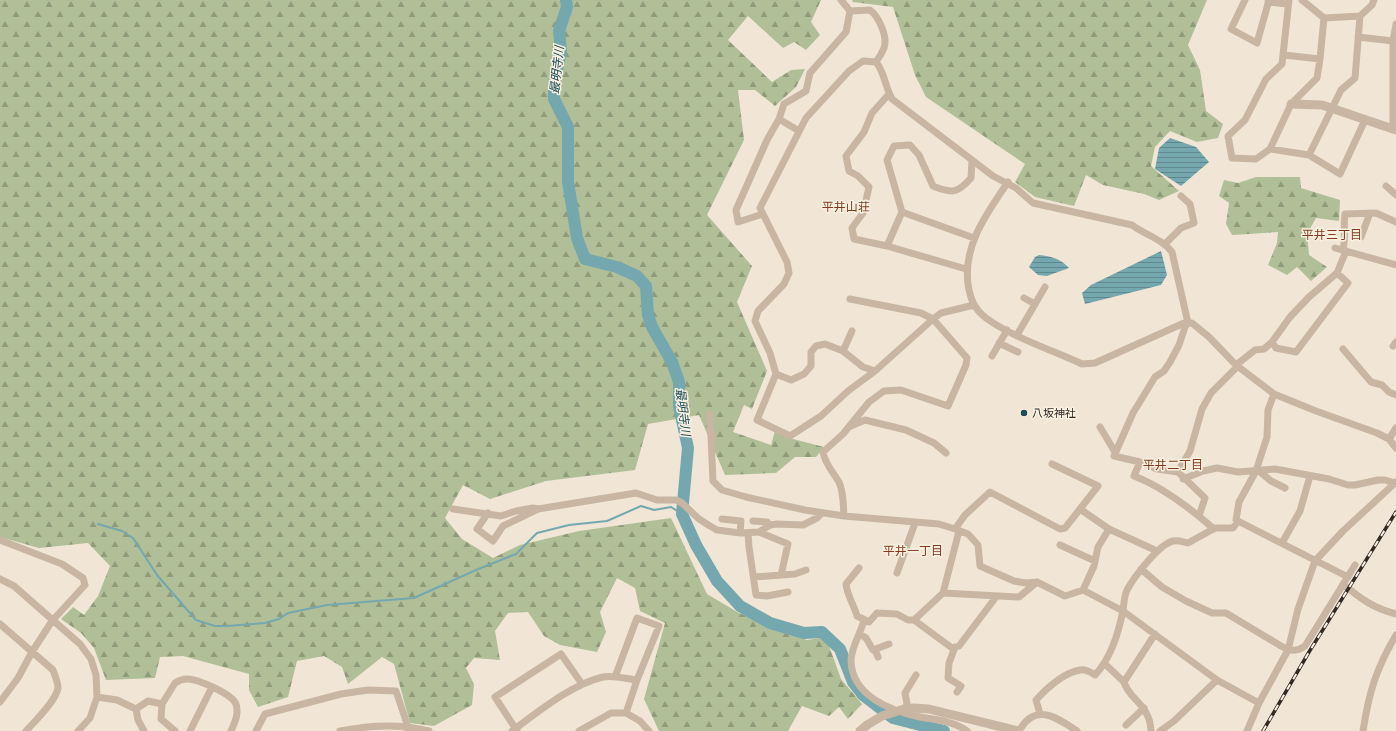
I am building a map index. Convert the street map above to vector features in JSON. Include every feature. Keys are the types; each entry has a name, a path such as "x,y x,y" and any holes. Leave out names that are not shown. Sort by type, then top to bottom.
{"street":[{"path":"841,0 850,11"},
{"path":"1246,0 1231,29 1258,43 1269,1 1289,2 1282,64 1266,79 1245,120 1228,136 1232,158 1256,159 1270,150 1291,104 1317,78 1324,18"},
{"path":"1302,0 1324,18 1360,16 1372,5 1374,0"},
{"path":"850,11 870,10 877,17 886,42 884,49 876,62"},
{"path":"763,214 738,222 736,210 767,140 779,120 784,104 806,91 810,74 846,32 850,11"},
{"path":"1309,155 1331,107 1341,90 1355,78 1360,16"},
{"path":"1291,104 1322,105 1331,107 1395,130 1393,41 1394,27 1396,24"},
{"path":"1358,37 1393,41"},
{"path":"1284,55 1320,59"},
{"path":"876,62 863,61 849,71 806,118 760,208 787,262 789,273 784,284 758,311 755,321 770,353 776,374 757,420 790,436 821,416 848,391 875,371 941,312 974,306"},
{"path":"876,62 884,74 889,94 892,99 993,176 1008,182 1033,203 1132,225 1165,244 1174,259 1188,323 1185,327 1179,346 1170,362 1164,371 1155,377 1133,413 1114,456 1140,462 1157,469 1178,472 1183,479 1205,498 1199,516"},
{"path":"889,94 872,113 864,132 846,156 849,171 858,176 869,187 864,213 852,228 854,239 887,246 966,270"},
{"path":"779,120 799,131"},
{"path":"1270,150 1309,155 1340,174 1365,120"},
{"path":"887,246 902,212 887,160 894,146 910,145 919,155 934,186 947,192 961,189 972,178 972,160"},
{"path":"1008,182 974,238 966,270 970,297 974,306 986,318 1017,335 1082,364 1090,364 1104,359 1146,338 1188,323 1192,323 1209,337 1237,365 1274,394 1389,439 1396,448"},
{"path":"1386,186 1396,195"},
{"path":"1165,244 1181,228 1194,223 1190,204 1181,196"},
{"path":"902,212 974,238"},
{"path":"1360,237 1370,213"},
{"path":"1178,472 1190,451 1202,409 1211,393 1237,365 1255,350 1264,349 1272,342 1290,317 1309,297 1337,273 1344,250 1345,240 1343,229 1345,214 1370,213 1396,222"},
{"path":"1335,248 1396,264"},
{"path":"1272,342 1276,348 1296,352 1348,283 1337,273"},
{"path":"1017,335 1045,287"},
{"path":"1024,298 1035,304"},
{"path":"844,516 843,495 839,483 829,468 823,452 848,428 869,402 884,391 901,390 948,406 966,365 967,358 933,319 921,314 850,299"},
{"path":"992,356 1007,330"},
{"path":"843,351 852,332"},
{"path":"999,342 1018,352"},
{"path":"776,374 790,380 804,374 811,366 811,352 816,346 825,344 843,351 863,367 875,371"},
{"path":"1343,349 1370,382 1382,385 1389,392 1396,395"},
{"path":"1274,394 1268,410 1267,437 1258,471 1239,502 1236,520 1348,577"},
{"path":"710,414 713,481 722,490 746,497 822,513 939,524 968,534 978,545 980,566 1014,581 1026,583 1037,582 1065,596 1082,590 1095,561 1098,547 1109,529"},
{"path":"848,428 865,420 874,422 911,432 934,442 946,453"},
{"path":"1100,427 1116,452"},
{"path":"1389,439 1396,428"},
{"path":"1140,462 1134,476 1151,483 1199,516 1214,529"},
{"path":"914,620 943,593 957,530 965,515 990,492 1060,529 1065,528 1098,486 1052,464"},
{"path":"1183,479 1203,471 1217,468 1238,472 1275,469 1329,479 1348,485 1378,480 1396,482"},
{"path":"1258,471 1271,481 1285,488"},
{"path":"1282,543 1300,511 1310,476"},
{"path":"1247,731 1259,703 1288,650 1298,608 1316,562 1343,531 1396,482"},
{"path":"488,513 476,529 493,541 503,526 538,509 636,493 657,500 676,500 682,503 699,519 710,526 718,530 740,533 759,532 770,525 803,525 817,518 822,513"},
{"path":"453,509 501,516 516,510 533,508 538,509"},
{"path":"1080,509 1109,529 1158,551"},
{"path":"722,519 741,521 740,533"},
{"path":"754,521 767,522 770,525"},
{"path":"1040,714 1036,700 1053,682 1080,670 1086,670 1095,675 1105,664 1118,632 1127,591 1141,569 1158,551 1173,541 1188,543 1214,529 1233,528 1238,521"},
{"path":"897,573 915,522"},
{"path":"759,532 788,544 781,575"},
{"path":"748,533 756,595 767,596 788,592"},
{"path":"0,540 62,564 83,578 85,585 52,621 32,652 18,678 0,702"},
{"path":"1060,544 1095,561"},
{"path":"1141,569 1162,587 1186,601 1212,613 1226,613 1288,650 1300,650 1305,646 1355,565"},
{"path":"859,568 846,584 846,590 854,604 857,616 869,622 877,613 897,614 908,620 914,620 952,648 959,646 996,597"},
{"path":"754,577 781,575 806,570"},
{"path":"0,579 14,586 52,621 80,644 91,659 96,675 97,697 90,718 78,731"},
{"path":"943,593 996,597 1019,597 1037,582"},
{"path":"1343,584 1366,603 1396,614"},
{"path":"1082,590 1123,611 1217,680 1259,703"},
{"path":"615,677 637,618 658,626 626,713"},
{"path":"864,620 851,660 857,682 872,698 880,703 918,716 956,724 967,731"},
{"path":"0,625 53,670 57,679 58,688 54,698 26,731"},
{"path":"860,634 866,638 870,648 875,650 878,657"},
{"path":"1124,682 1155,634"},
{"path":"1363,731 1369,693 1374,677 1396,635"},
{"path":"875,650 889,644"},
{"path":"955,647 949,663 948,678 961,686 957,692"},
{"path":"582,684 561,654 496,697 515,730 582,684 604,676 637,680"},
{"path":"1105,664 1124,682 1144,708 1151,723 1151,731"},
{"path":"906,709 905,693 916,675"},
{"path":"175,731 161,719 162,704 175,683 186,679 203,683 232,697 236,705 238,716 231,731"},
{"path":"1160,731 1174,721 1217,680"},
{"path":"190,731 212,687"},
{"path":"256,731 264,714 341,694 368,690 396,690 408,729"},
{"path":"97,697 117,700 136,709"},
{"path":"136,709 148,701 162,704"},
{"path":"1126,725 1144,708"},
{"path":"136,709 138,720 144,731"},
{"path":"863,728 882,716 906,709 929,709 1018,731 1028,719 1040,714 1058,719 1077,731"},
{"path":"579,731 611,713 626,713 640,722 649,731"},
{"path":"340,731 362,727 390,725 408,729 429,731"}],"green space":[{"path":"0,0 821,0 811,22 820,35 806,50 794,42 783,48 748,16 728,40 772,82 791,70 805,69 796,87 775,106 755,90 738,90 744,140 707,215 752,266 737,302 767,371 752,409 744,405 733,432 771,445 775,431 793,439 824,447 816,457 795,457 776,473 725,475 699,415 648,424 635,470 546,481 490,499 463,485 445,518 462,539 493,558 520,545 579,531 671,518 707,594 739,613 807,640 820,638 827,640 841,679 862,704 848,719 839,707 829,716 802,706 788,731 659,731 644,699 665,623 640,611 635,588 617,578 600,612 606,632 597,652 560,645 544,636 528,612 508,613 495,631 500,660 474,658 466,668 474,684 472,705 434,726 410,723 394,664 382,657 348,684 342,667 324,656 297,661 288,697 258,707 249,690 249,674 183,656 160,657 155,678 106,680 94,648 81,633 61,619 73,607 84,615 98,596 110,566 88,543 39,548 0,537"},
{"path":"852,0 1207,0 1188,45 1200,70 1206,111 1223,124 1218,138 1197,142 1170,131 1155,147 1151,166 1179,191 1159,200 1144,194 1103,185 1086,175 1074,206 1035,197 1015,182 1025,164 926,97 915,75 893,7 853,2"},
{"path":"1256,177 1300,177 1301,188 1340,200 1339,221 1316,218 1307,234 1309,255 1327,267 1311,281 1297,267 1287,275 1268,265 1277,243 1278,232 1232,235 1226,224 1229,203 1219,196 1224,180 1238,183"}],"water":[{"path":"1170,138 1196,147 1209,162 1181,186 1155,169 1159,148"},
{"path":"1161,251 1167,275 1161,285 1085,304 1082,293 1091,285"},
{"path":"1039,255 1056,258 1069,268 1047,276 1038,275 1029,267 1035,257"}],"waterway":[{"name":"最明寺川","path":"566,0 567,7 559,31 561,51 554,83 554,99 568,127 568,182 577,238 585,259 617,267 637,276 646,286 648,315 652,327 672,362 679,382 679,406 688,448 682,514 696,545 717,581 740,606 770,623 804,633 822,632 840,649 853,682 863,695 893,718 944,731"},
{"path":"98,524 122,531 133,538 157,575 196,620 215,626 227,626 265,623 279,619 288,613 327,605 414,598 516,554 537,533 569,525 607,521 641,506 654,510 671,507 682,514"}],"railway":[{"path":"1263,731 1309,652 1396,512"}],"place":[{"name":"八坂神社","path":"1024,413"}],"district":[{"name":"平井山荘","path":"846,207"},
{"name":"平井三丁目","path":"1332,235"},
{"name":"平井二丁目","path":"1173,465"},
{"name":"平井一丁目","path":"913,551"}]}
